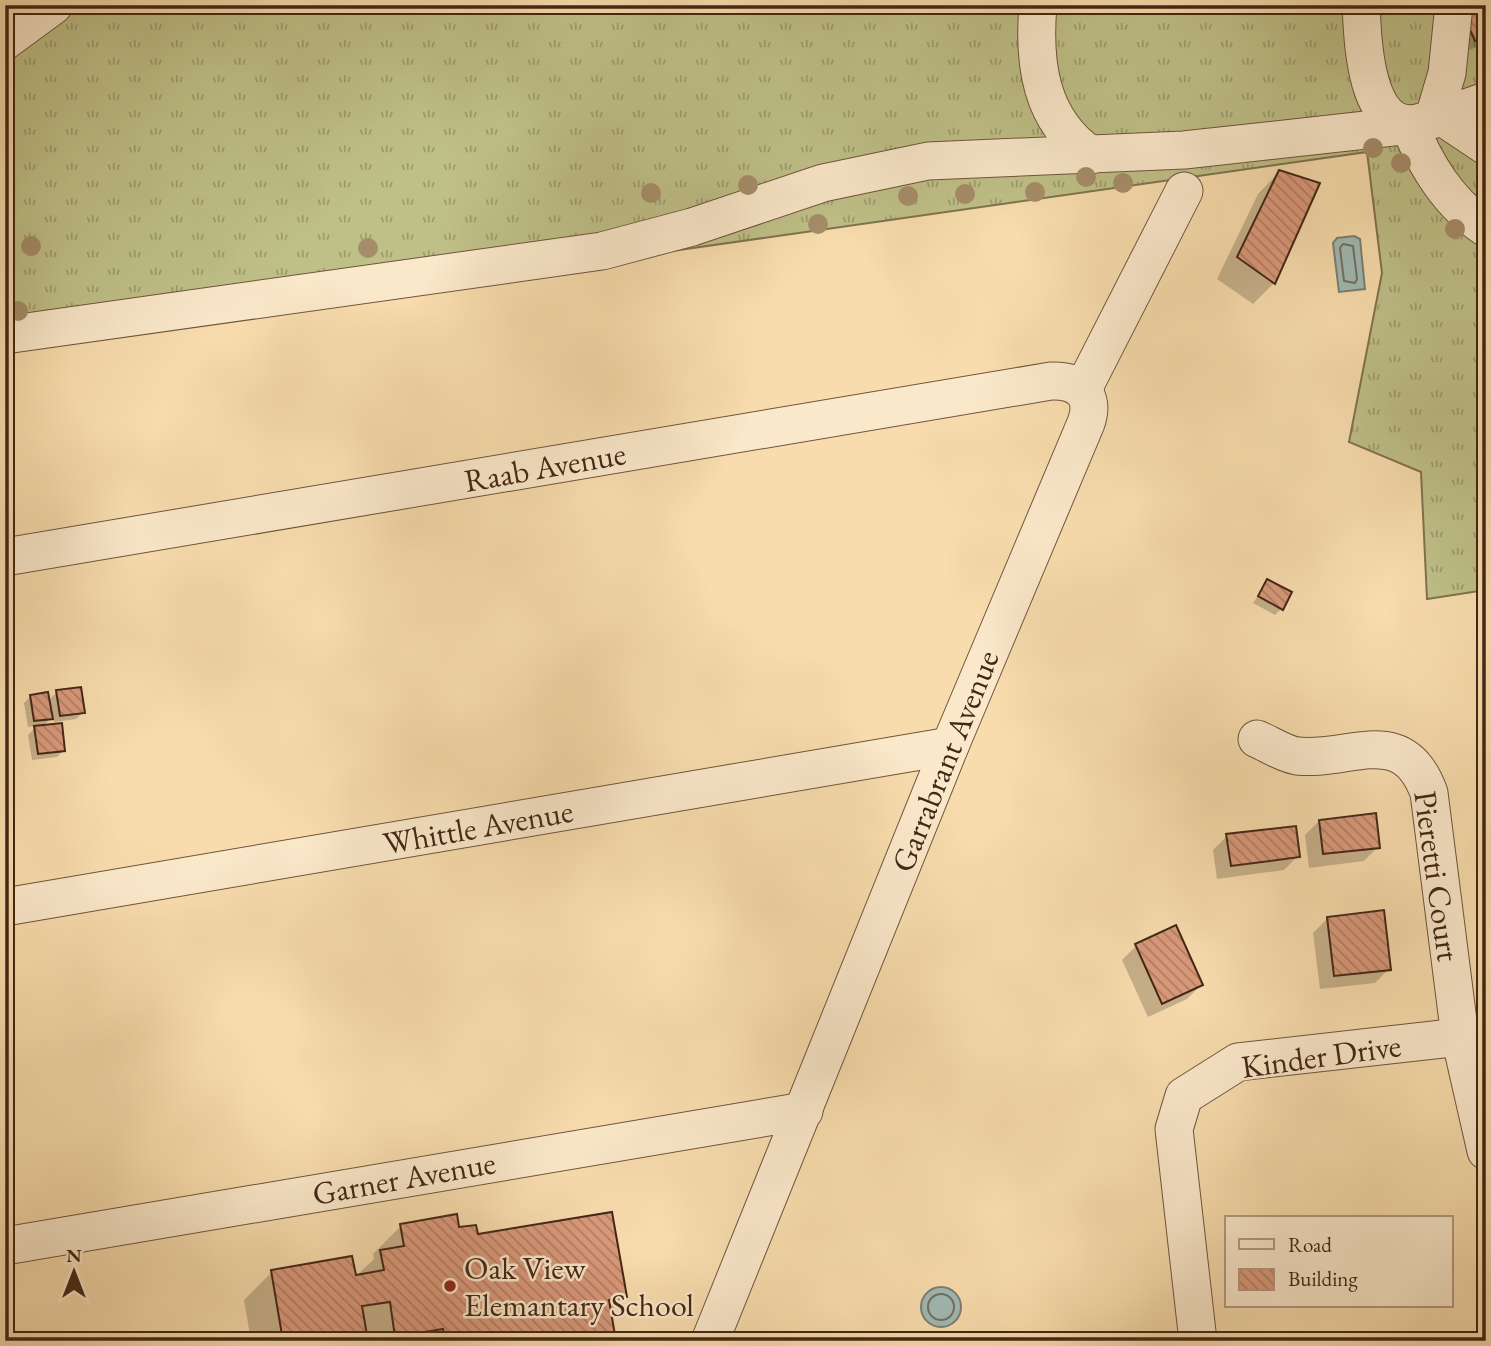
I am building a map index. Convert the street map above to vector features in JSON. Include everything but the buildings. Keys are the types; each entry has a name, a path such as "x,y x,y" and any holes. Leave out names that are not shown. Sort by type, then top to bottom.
{"street":[{"path":"5,41 54,5"},
{"path":"1038,5 1037,58 1049,101 1062,130 1091,155"},
{"path":"1361,5 1364,46 1374,96 1387,116 1404,124 1423,122 1434,117 1441,99 1454,5"},
{"path":"5,335 602,250 692,228 823,183 928,161 1184,150 1423,122 1486,101"},
{"path":"1423,122 1486,146"},
{"path":"1423,122 1425,161 1450,198 1486,228"},
{"path":"1083,389 1184,191"},
{"name":"Raab Avenue","path":"5,557 1051,382 1066,382 1083,389"},
{"name":"Garrabrant Avenue","path":"710,1341 950,746 1086,423 1090,401 1083,389"},
{"name":"Pieretti Court","path":"1257,739 1296,756 1376,748 1398,753 1423,776 1429,793 1460,1037 1486,1152"},
{"name":"Whittle Avenue","path":"5,907 950,746"},
{"name":"Kinder Drive","path":"1198,1341 1174,1129 1184,1096 1238,1062 1460,1037"},
{"name":"Garner Avenue","path":"5,1246 804,1111"}],"green space":[{"path":"5,5 1486,5 1486,590 1427,599 1421,472 1349,442 1382,273 1367,152 89,334 5,353"}],"water":[{"path":"1354,236 1360,239 1365,289 1339,292 1333,243 1337,238"},
{"path":"941,1287 955,1293 961,1307 955,1321 941,1327 927,1321 921,1307 927,1293"}],"place":[{"name":"Oak View Elemantary School","path":"450,1286"}]}
